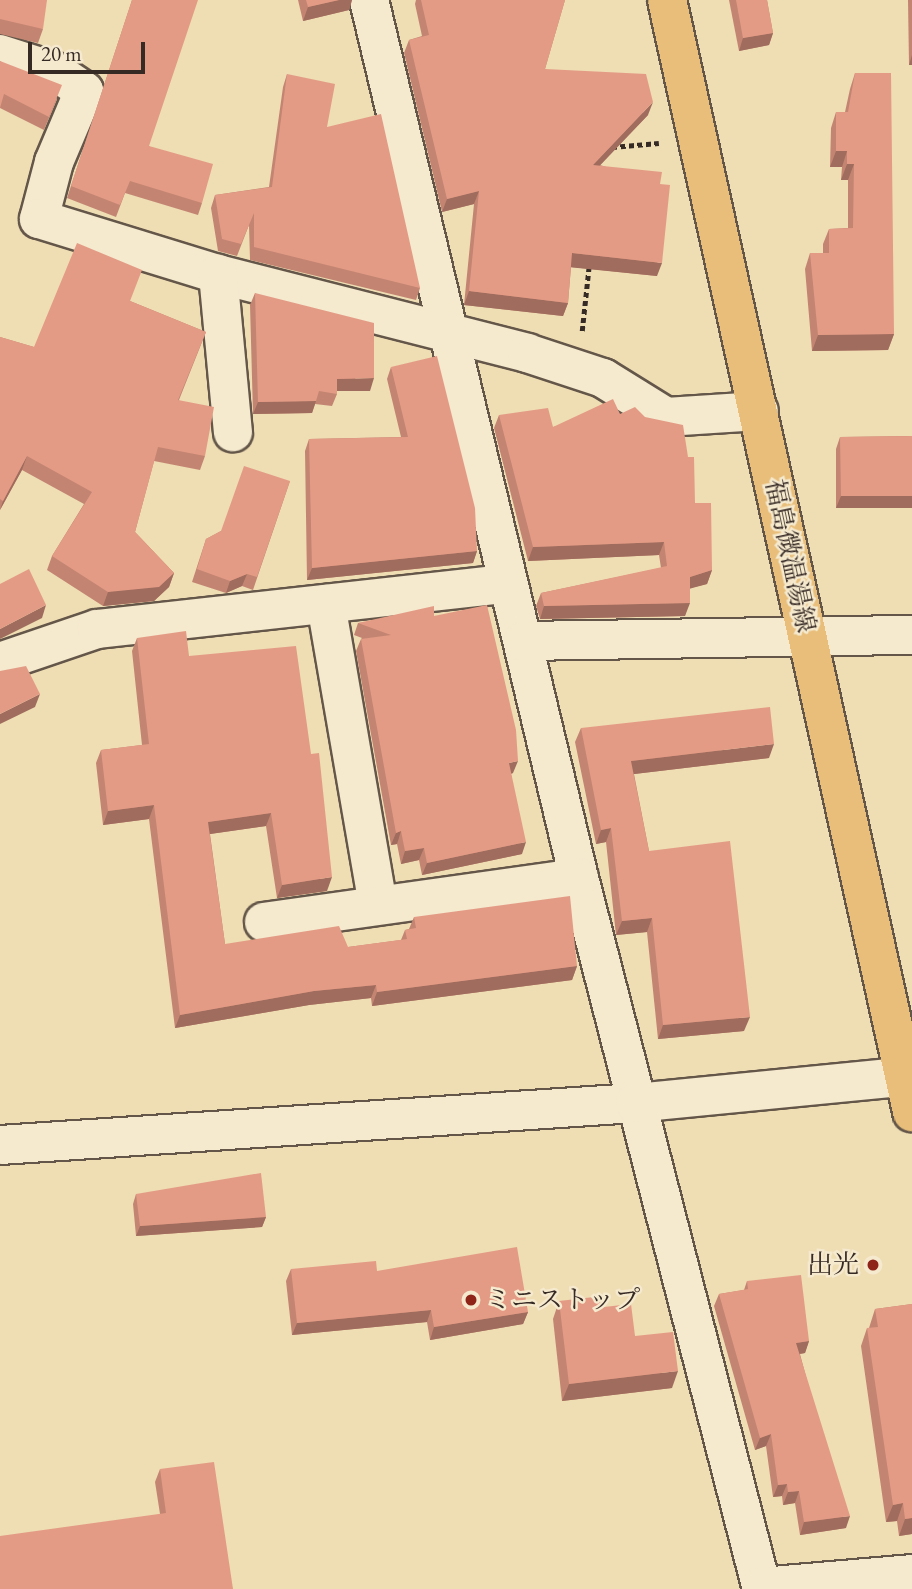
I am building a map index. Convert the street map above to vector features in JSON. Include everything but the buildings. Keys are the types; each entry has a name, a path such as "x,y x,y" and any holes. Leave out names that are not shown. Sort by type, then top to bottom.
{"main road":[{"name":"福島微温湯線","path":"667,0 909,1088"}],"street":[{"path":"369,0 579,878 761,1588 912,1574"},
{"path":"0,54 55,72 84,91 54,162 39,219 218,274 447,332 577,369 666,417 759,411"},
{"path":"218,274 233,432"},
{"path":"0,662 97,629 507,584"},
{"path":"326,604 378,905"},
{"path":"523,641 912,635"},
{"path":"264,922 579,878"},
{"path":"0,1145 635,1103 909,1088"}],"path":[{"path":"603,148 698,139"},
{"path":"577,369 590,258"}],"place":[{"name":"出光","path":"873,1265"},
{"name":"ミニストップ","path":"471,1300"}]}
